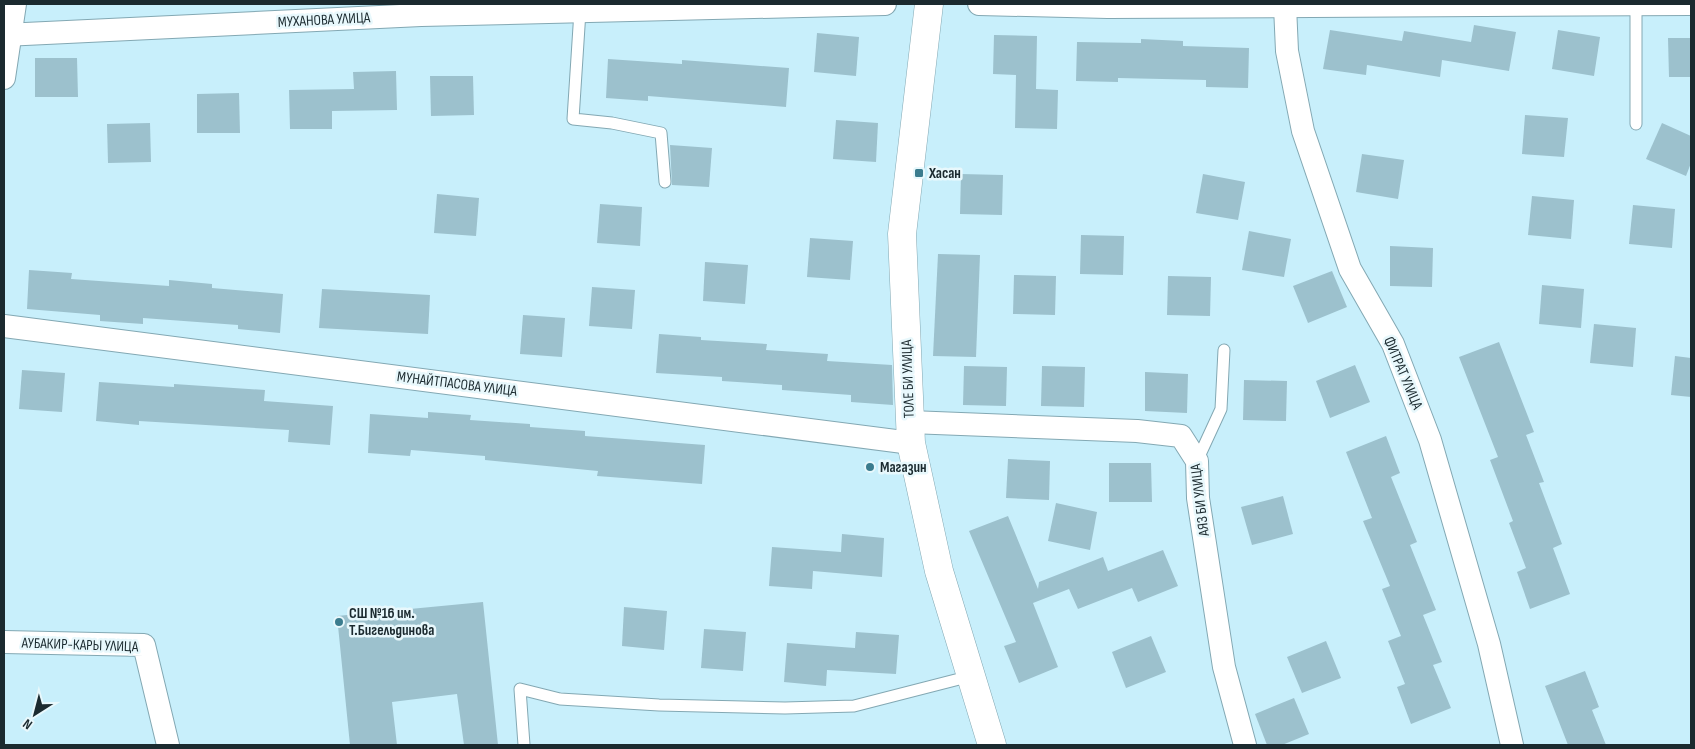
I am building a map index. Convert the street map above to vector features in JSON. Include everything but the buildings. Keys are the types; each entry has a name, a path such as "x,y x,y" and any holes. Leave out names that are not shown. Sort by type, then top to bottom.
{"street":[{"path":"4,78 6,35 15,4"},
{"name":"МУХАНОВА УЛИЦА","path":"6,35 529,8 580,11 885,4"},
{"name":"ТОЛЕ БИ УЛИЦА","path":"929,4 902,234 910,432 939,571 992,745"},
{"path":"979,4 1285,6 1636,4 1639,6 1691,4"},
{"name":"ФИТРАТ УЛИЦА","path":"1285,6 1287,52 1303,131 1350,270 1393,344 1430,440 1489,644 1512,745"},
{"name":"МУНАЙТПАСОВА УЛИЦА","path":"4,326 910,432"},
{"name":"АЯЗ БИ УЛИЦА","path":"910,432 1137,431 1181,436 1198,461 1198,498 1224,667 1245,745"},
{"name":"АУБАКИР-КАРЫ УЛИЦА","path":"4,642 144,646 168,745"}],"lane":[{"path":"1636,4 1636,124"},
{"path":"580,11 573,119 612,123 661,133 666,182"},
{"path":"1198,461 1221,409 1224,350"},
{"path":"524,745 520,689 560,699 785,708 854,706 971,676"}],"place":[{"name":"Хасан","path":"919,173"},
{"name":"Магазин","path":"870,467"},
{"name":"СШ №16 им. Т.Бигельдинова","path":"339,622"}]}
